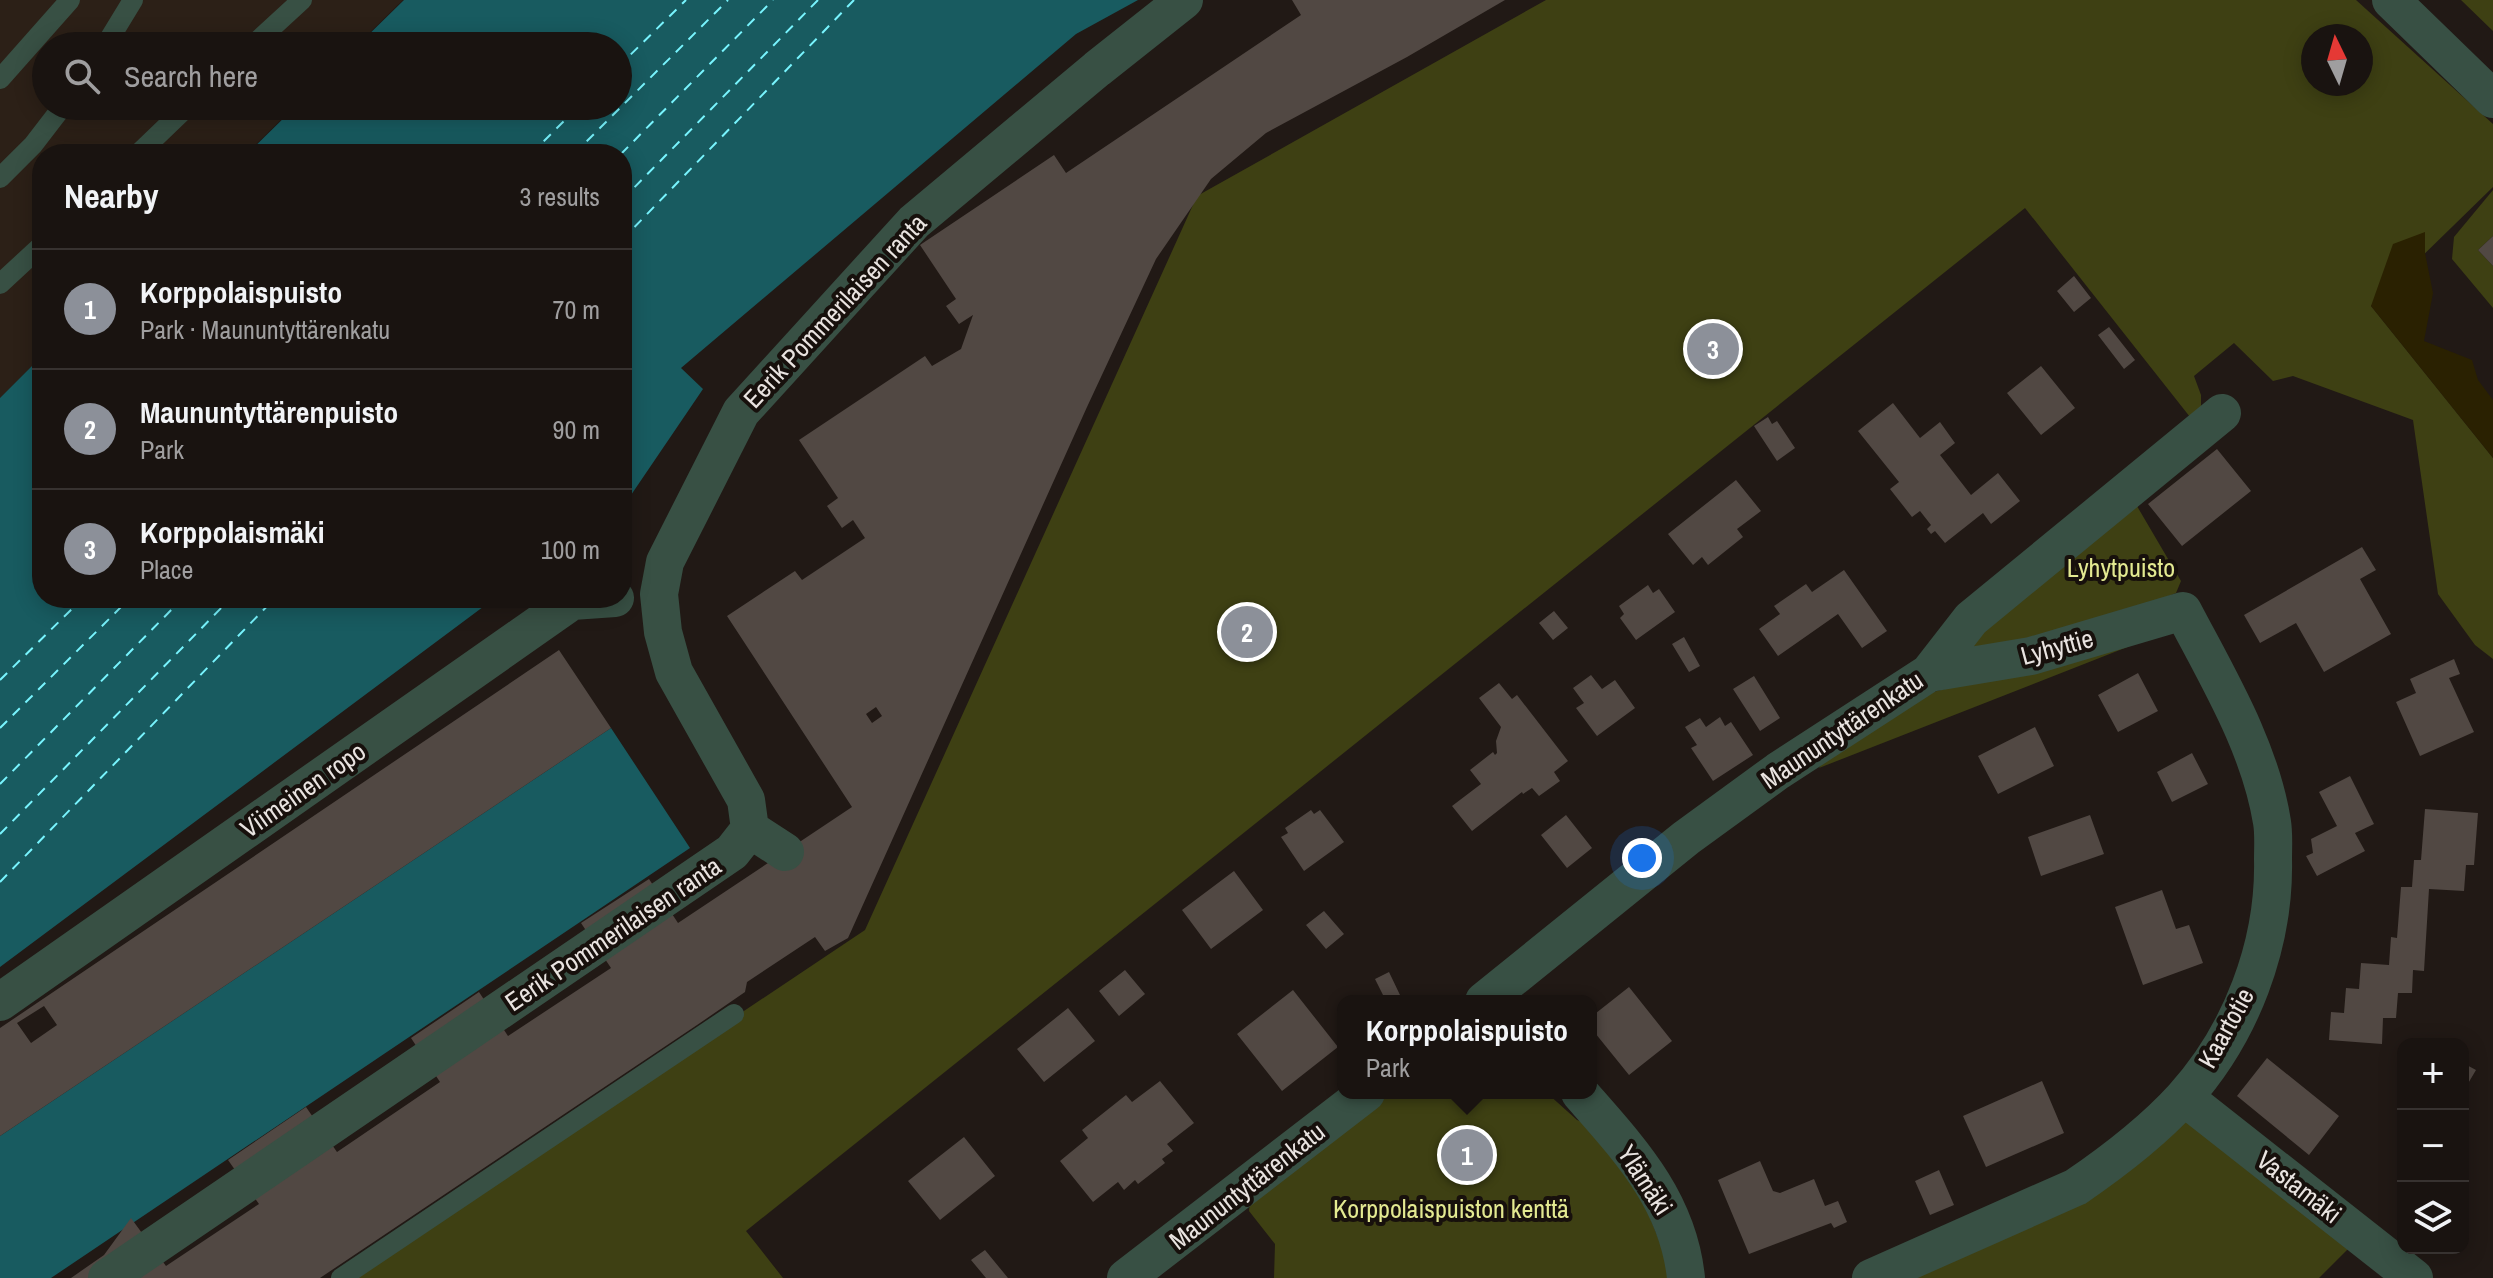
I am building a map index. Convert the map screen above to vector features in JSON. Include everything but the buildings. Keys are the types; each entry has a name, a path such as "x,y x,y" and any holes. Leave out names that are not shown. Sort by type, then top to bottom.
{"street":[{"name":"Eerik Pommerilaisen ranta","path":"107,1278 732,852 750,829 746,800 674,672 663,632 659,594 665,562 741,412 914,222 1184,0"},
{"path":"2391,0 2493,99"},
{"name":"Maununtyttärenkatu","path":"1497,995 1686,838 1778,771 1929,673 1971,619 2222,413"},
{"path":"632,596 659,594"},
{"name":"Viimeinen ropo","path":"0,1002 562,608"},
{"name":"Lyhyttie","path":"1929,673 2031,656 2183,611"},
{"name":"Kaartotie","path":"1871,1278 2076,1187 2105,1167 2184,1097 2235,1022 2263,948 2269,919 2273,824 2257,763 2233,707 2183,611"},
{"path":"750,829 785,852"},
{"name":"Vastamäki","path":"2184,1097 2414,1278"},
{"name":"Maununtyttärenkatu","path":"1126,1278 1358,1099"},
{"name":"Ylämäki","path":"1585,1099 1632,1153 1664,1201 1677,1235 1686,1278"}],"lane":[{"path":"42,32 70,0"},
{"path":"114,32 133,0"},
{"path":"267,32 302,0"},
{"path":"0,79 32,43"},
{"path":"34,144 52,120"},
{"path":"148,144 173,120"},
{"path":"0,178 32,146"},
{"path":"0,284 32,254"},
{"path":"341,1278 734,1014"}],"shaded area":[{"path":"0,0 403,0 370,32 32,32 32,120 281,120 256,144 32,144 32,366 0,398"}],"green space":[{"path":"1546,0 2356,0 2493,124 2493,187 2371,306 2493,458 2493,659 2475,645 2438,594 2413,420 2293,376 2273,381 2234,343 2194,376 2201,395 2201,408 2190,417 2025,208 746,1231 783,1278 345,1278 865,930 1197,196"},
{"path":"2461,0 2493,0 2493,31"},
{"path":"2493,190 2493,236 2478,250 2493,266 2493,308 2452,259 2454,237"},
{"name":"Lyhytpuisto","path":"2134,501 2181,581 2176,593 2108,620 1973,650 1970,636"},
{"path":"2163,633 1819,768 1826,758 1933,692"},
{"name":"Korppolaispuiston kenttä","path":"1383,1099 1554,1099 1582,1122 1632,1172 1674,1278 1274,1278 1275,1244 1249,1211 1250,1202"},
{"path":"2192,1117 2352,1245 2319,1278 1897,1278"}],"sand":[{"path":"2425,232 2425,253 2433,293 2424,341 2472,360 2478,380 2493,400 2493,458 2371,306 2393,244"}],"water":[{"path":"404,0 1138,0 1076,34 681,368 703,389 632,494 632,144 257,144 282,120 632,120 632,32 371,32"},
{"path":"32,366 32,608 482,608 0,967 0,398"},
{"path":"611,728 690,848 51,1278 0,1278 0,1136"}],"ferry route":[{"path":"632,53 686,0"},
{"path":"632,96 728,0"},
{"path":"631,144 773,0"},
{"path":"632,190 818,0"},
{"path":"632,230 854,0"},
{"path":"541,144 565,120"},
{"path":"584,144 608,120"},
{"path":"0,680 73,608"},
{"path":"0,728 120,608"},
{"path":"0,784 173,608"},
{"path":"0,834 221,608"},
{"path":"0,882 265,608"}],"place":[{"name":"Korppolaismäki","path":"1713,349"},
{"name":"Maununtyttärenpuisto","path":"1247,632"},
{"name":"Korppolaispuisto","path":"1467,1155"}]}
